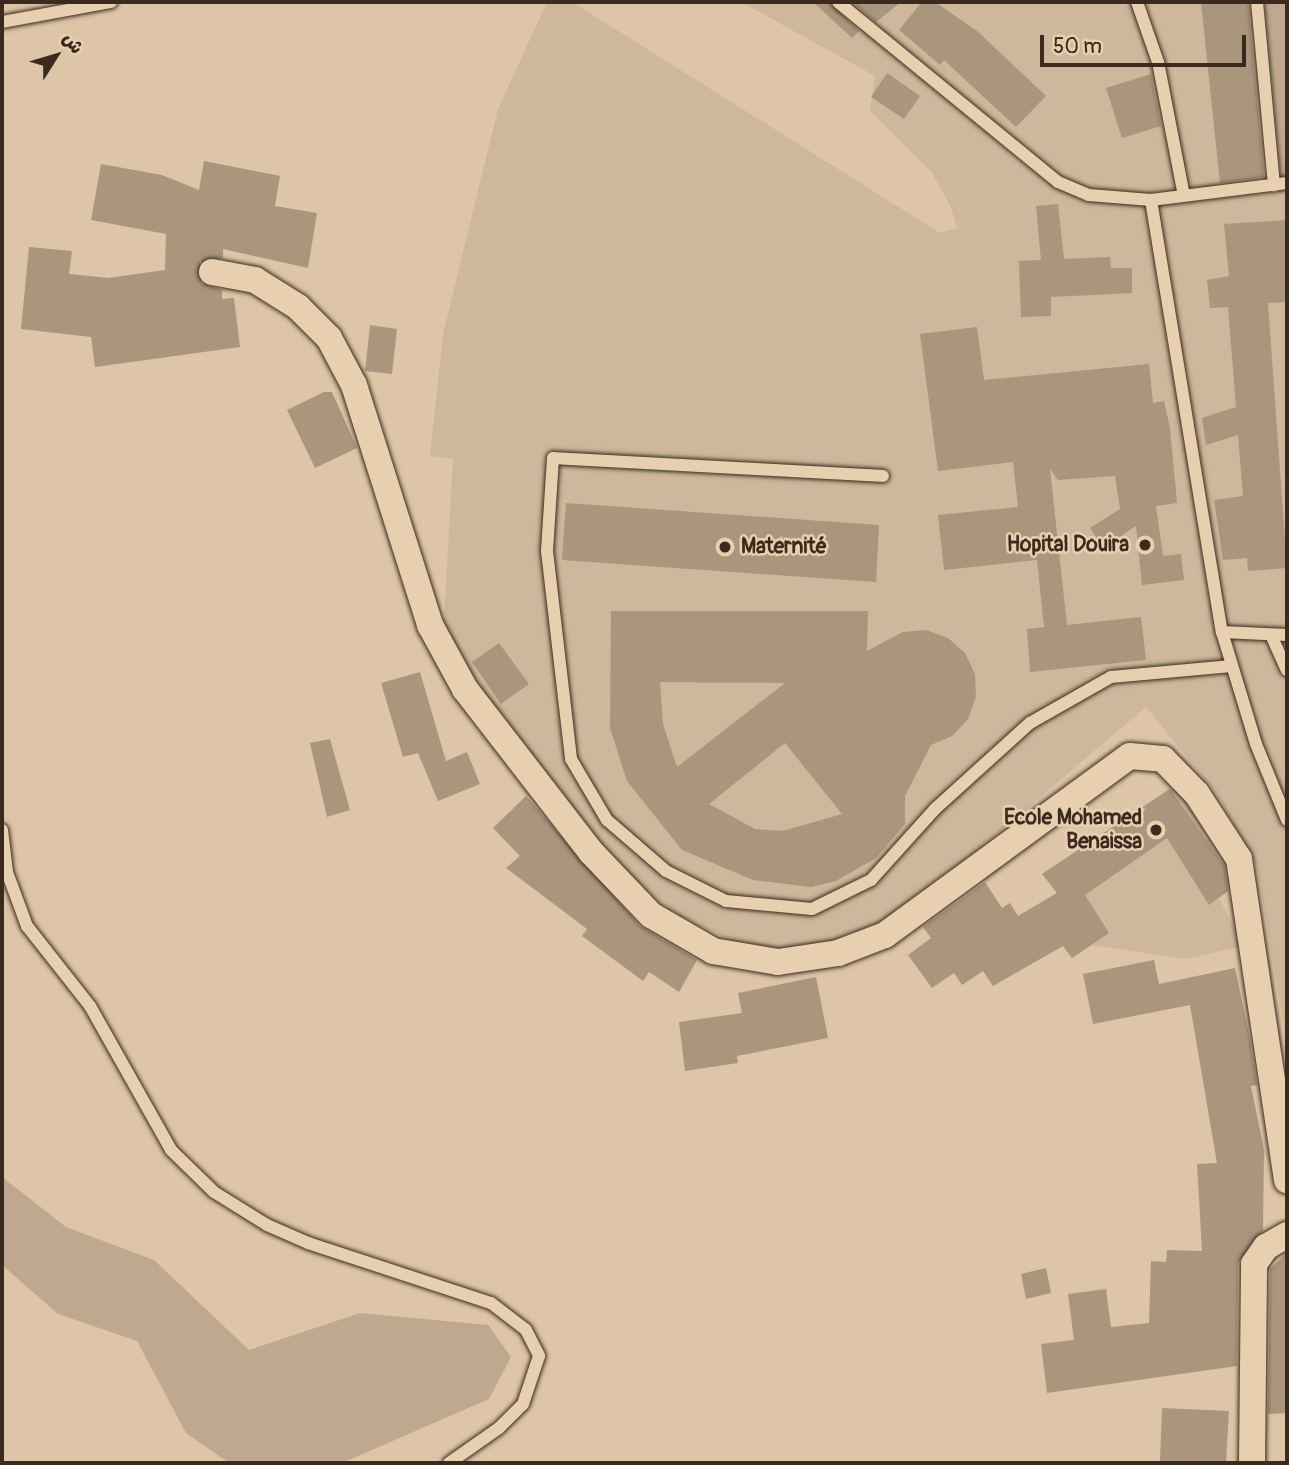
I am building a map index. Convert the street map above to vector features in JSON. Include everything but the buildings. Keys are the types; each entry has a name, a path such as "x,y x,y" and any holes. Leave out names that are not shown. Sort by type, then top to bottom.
{"street":[{"path":"212,272 255,280 298,307 329,338 354,385 430,625 465,689 530,779 608,870 651,915 713,951 778,962 838,953 885,935 1130,756 1163,759 1198,794 1240,859 1287,1180"},
{"path":"1252,1463 1254,1264 1266,1247 1287,1235"}],"lane":[{"path":"2,22 111,2"},
{"path":"838,2 1058,182 1089,195 1151,201 1281,184 1257,2"},
{"path":"1137,2 1158,62 1184,196"},
{"path":"1151,201 1222,632 1231,666 1287,820"},
{"path":"883,476 553,458 547,551 571,759 607,820 666,871 726,901 811,909 871,880 934,809 1030,723 1111,677 1231,666"},
{"path":"1222,632 1272,637 1287,635"},
{"path":"1272,637 1287,670"},
{"path":"2,830 7,872 26,926 90,1006 171,1150 214,1192 267,1226 309,1243 491,1303 526,1330 539,1356 523,1404 499,1429 449,1463"}],"shaded area":[{"name":"Maternité","path":"547,2 572,2 940,233 957,228 950,205 932,173 870,111 875,76 741,2 1287,2 1287,1044 1257,866 1217,794 1146,707 911,907 867,933 834,945 783,950 733,941 682,917 637,886 593,841 443,636 453,459 430,456 443,334 498,109"},
{"path":"1265,2 1287,2 1287,176 1281,177"},
{"name":"Ecole Mohamed Benaissa","path":"1175,785 1238,883 1219,898 1244,946 1186,959 1092,945 1072,958 1036,906 1057,893 1042,874"},
{"path":"2,1177 66,1227 154,1260 249,1350 360,1313 488,1325 511,1357 489,1399 342,1463 229,1463 186,1433 137,1341 58,1314 2,1265"}],"place":[{"name":"Hopital Douira","path":"1145,545"},
{"name":"Maternité","path":"725,547"},
{"name":"Ecole Mohamed Benaissa","path":"1156,830"}]}
